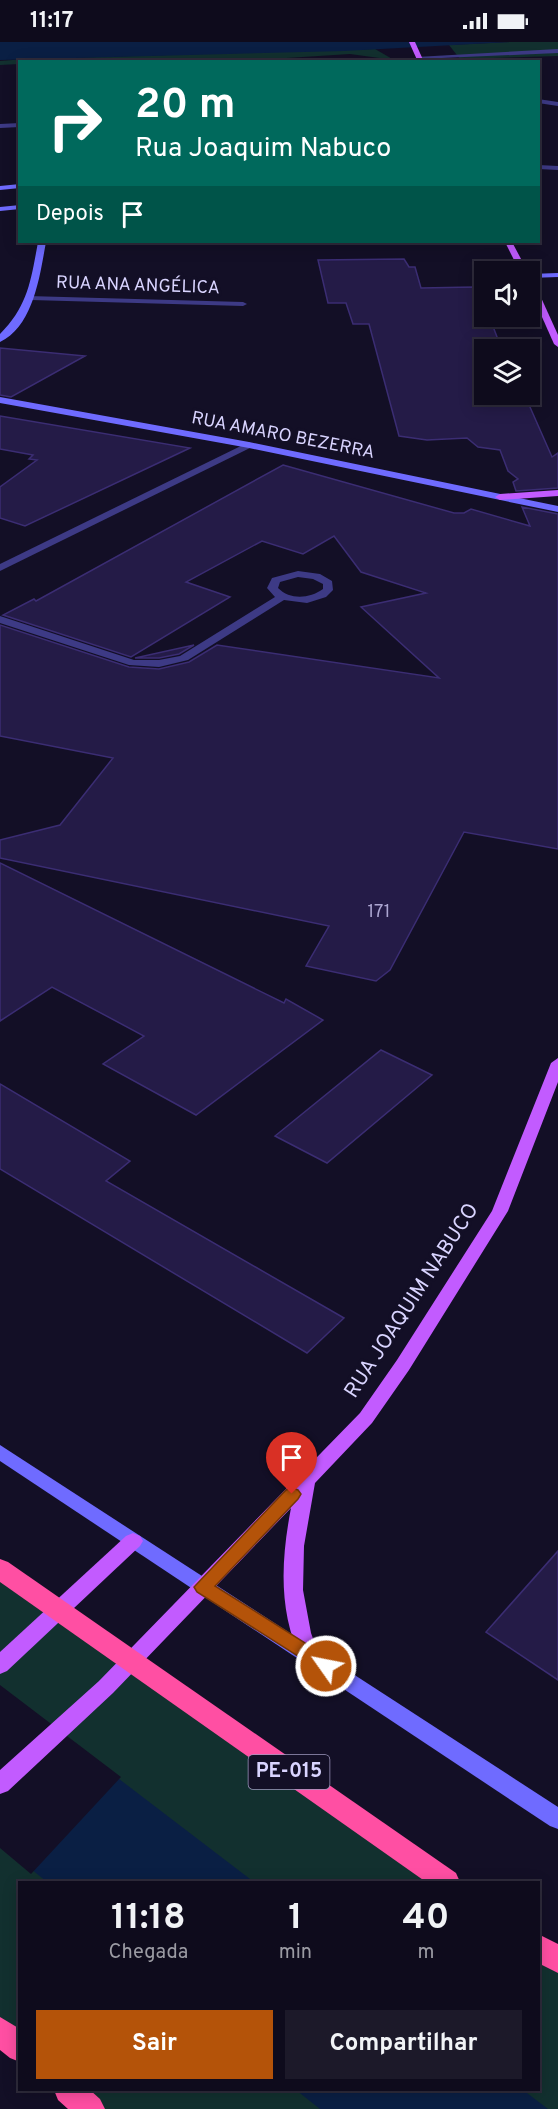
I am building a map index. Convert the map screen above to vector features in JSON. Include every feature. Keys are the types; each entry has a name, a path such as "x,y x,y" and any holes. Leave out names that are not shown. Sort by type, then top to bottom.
{"highway":[{"name":"PE-015","path":"0,1569 446,1881"},
{"path":"540,1948 558,1960"},
{"path":"0,2031 18,2046"},
{"path":"69,2091 90,2109"}],"main road":[{"path":"411,42 420,58"},
{"path":"510,243 518,261"},
{"path":"540,304 558,344"},
{"path":"500,497 558,493"},
{"name":"RUA JOAQUIM NABUCO","path":"0,1784 66,1725 131,1662 366,1418 404,1365 500,1211 558,1063"},
{"path":"306,1480 295,1534 292,1593 298,1631 309,1655"},
{"path":"0,1665 133,1541"}],"street":[{"path":"420,58 558,53"},
{"path":"541,101 558,104"},
{"path":"0,126 18,125"},
{"path":"540,166 558,168"},
{"path":"0,188 18,186"},
{"path":"0,209 18,207"},
{"path":"0,339 24,314 31,298 42,243"},
{"path":"540,276 558,275"},
{"name":"RUA ANA ANGÉLICA","path":"31,298 243,304"},
{"name":"RUA AMARO BEZERRA","path":"0,400 249,445 558,509"},
{"path":"0,407 29,405"},
{"path":"0,568 249,445"},
{"path":"0,619 133,663 148,665 170,663 184,658 282,597 301,600 317,597 328,590 328,583 324,579 307,574 283,576 276,580 272,588 282,597"},
{"path":"0,1452 558,1819"}],"green space":[{"path":"558,42 558,56 460,59 449,45"},
{"path":"375,49 394,60 350,54 271,59 327,60 18,60 18,64 0,65 0,61 25,59"},
{"path":"0,1569 446,1881 18,1881 18,2047 0,2031"},
{"path":"540,1948 558,1960 558,2109 90,2109 69,2091 540,2091"}],"water":[{"path":"0,42 510,42 344,51 0,60"},
{"path":"0,1688 253,1881 46,1881 0,1844"},
{"path":"297,2091 524,2091 548,2109 320,2109"}],"pier":[{"path":"0,1685 121,1777 31,1874 0,1848"}],"building":[{"path":"404,259 409,267 415,267 421,288 473,287 474,327 493,327 498,339 474,339 474,405 529,405 552,457 558,453 558,488 516,491 513,482 518,479 508,471 500,450 478,447 467,438 427,440 399,436 369,324 353,324 346,303 328,303 318,260"},
{"path":"0,348 85,356 11,397 0,395"},
{"path":"0,416 190,448 25,526 0,518 0,487 37,460 29,459 33,455 0,449"},
{"path":"283,465 454,513 464,513 471,509 530,526 522,507 558,514 558,849 464,832 390,970 376,981 306,966 329,926 0,858 0,840 60,825 113,758 0,736 0,625 129,667 159,669 189,662 217,645 439,678 361,607 426,593 361,572 334,536 303,554 262,541 186,582 230,597 131,657 3,615 34,599 36,601"},
{"path":"194,645 179,654 159,658 135,658"},
{"path":"0,863 284,1003 286,999 323,1020 196,1115 103,1064 144,1036 52,987 0,1021"},
{"path":"381,1050 432,1075 327,1163 275,1136"},
{"path":"0,1084 130,1161 106,1181 344,1318 307,1353 0,1169"},
{"path":"558,1551 558,1680 486,1632"}],"route":[{"path":"292,1494 203,1587 326,1666"}]}
